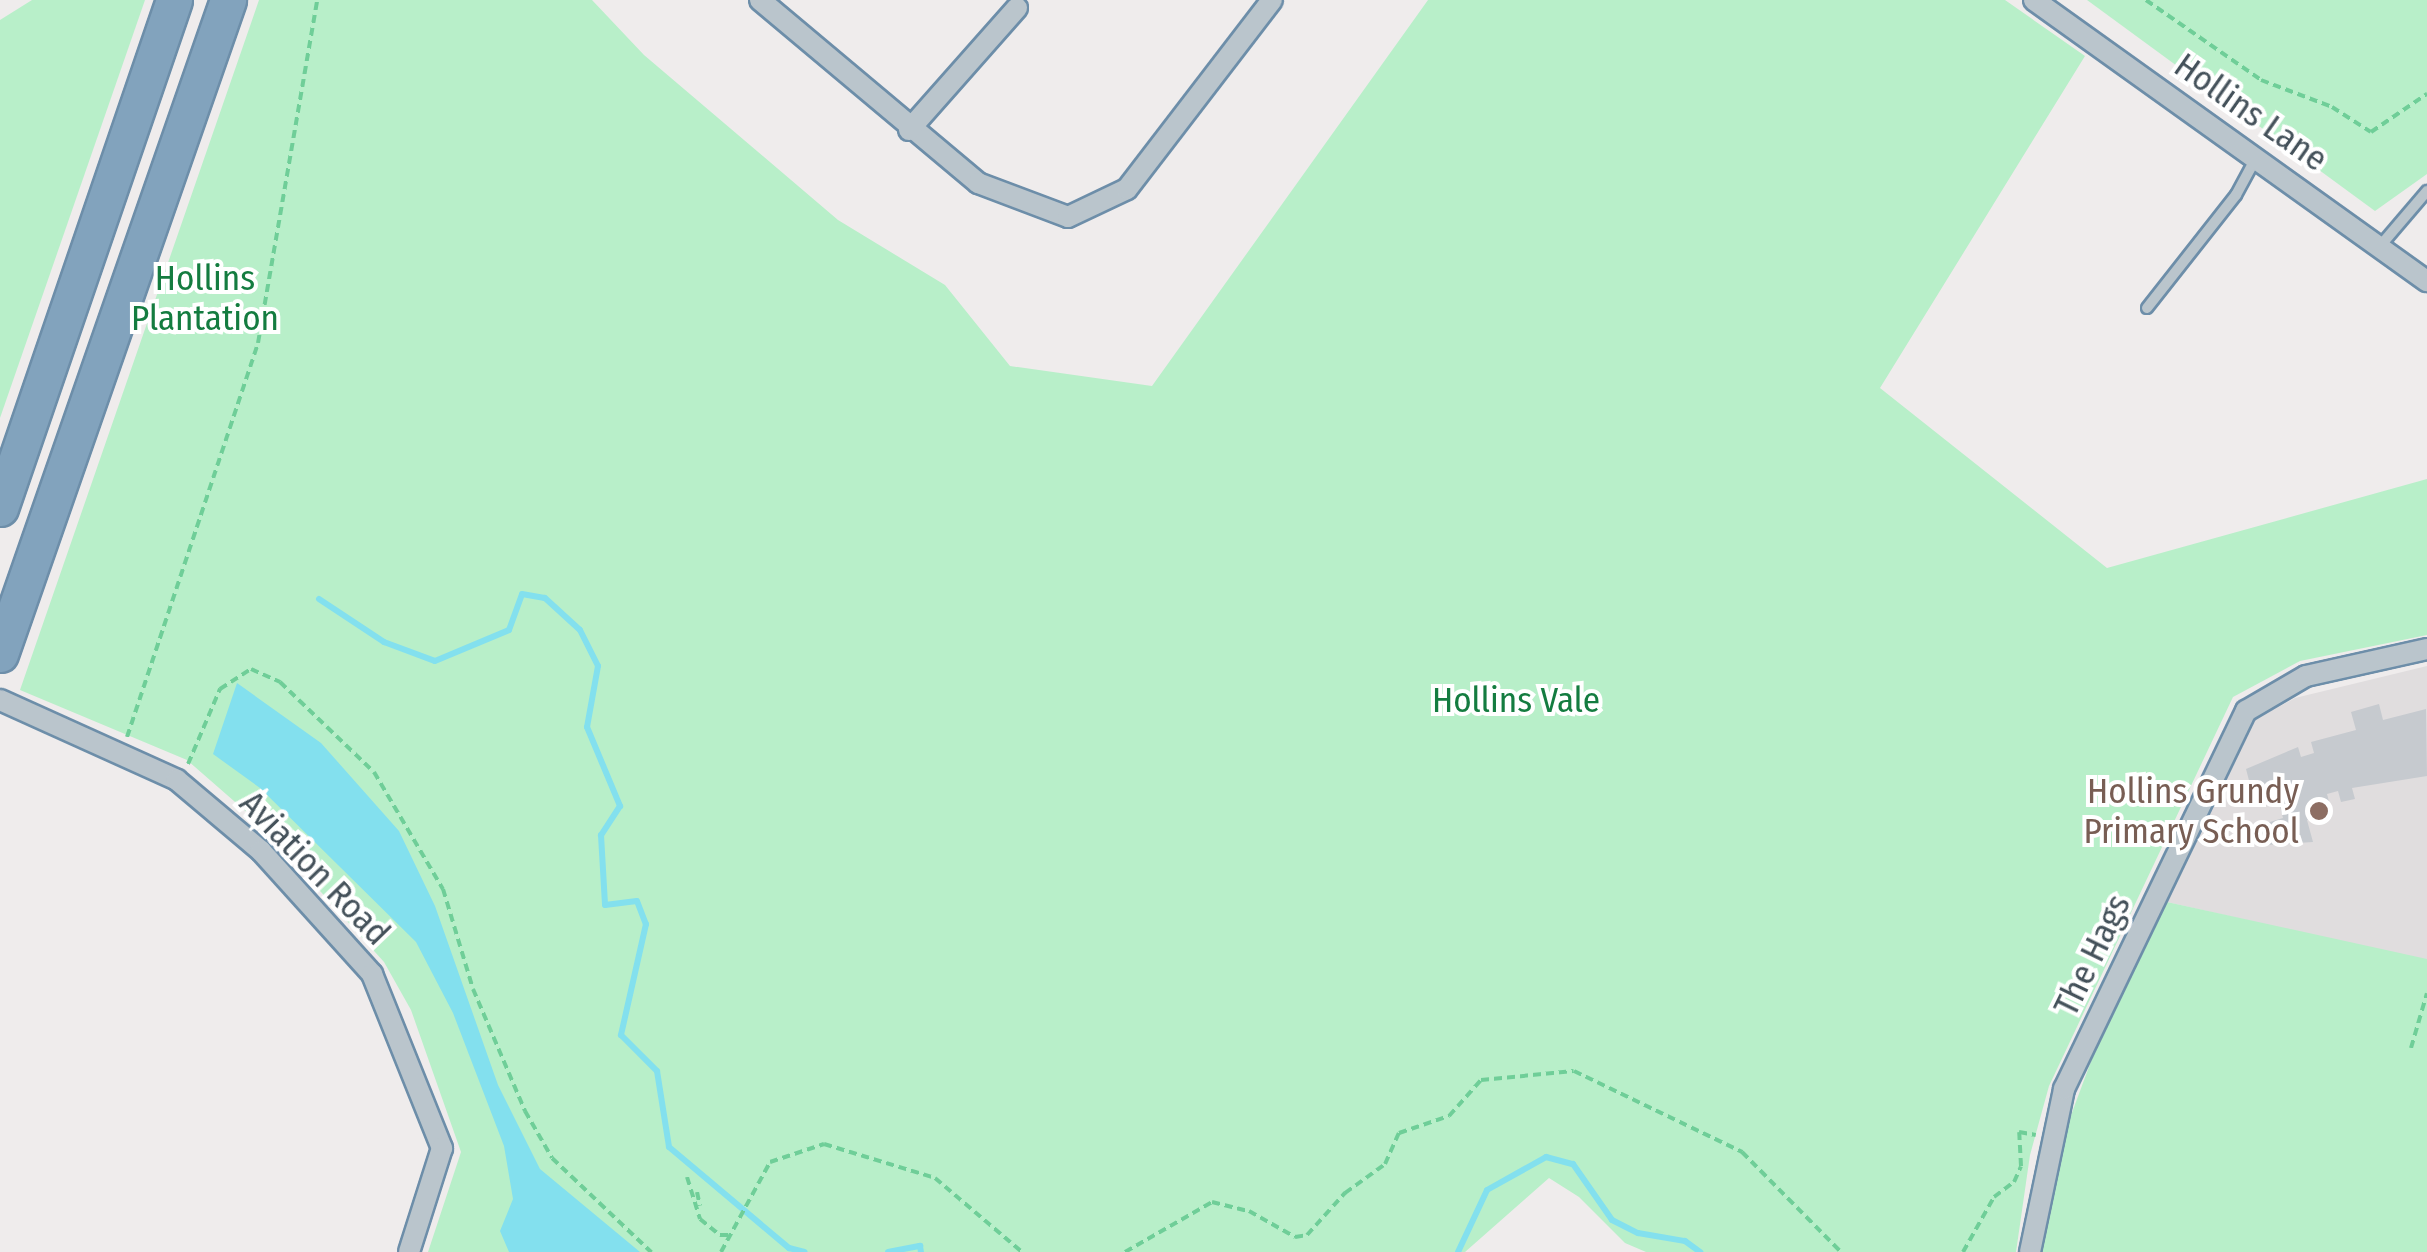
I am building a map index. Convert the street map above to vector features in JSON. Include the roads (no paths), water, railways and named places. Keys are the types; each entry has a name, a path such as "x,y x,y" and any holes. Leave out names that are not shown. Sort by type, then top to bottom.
{"highway":[{"path":"0,508 174,0"},
{"path":"5,640 228,0"}],"street":[{"path":"760,0 909,130 978,183 1068,217 1127,190 1272,0"},
{"name":"Hollins Lane","path":"2034,0 2427,281"},
{"path":"909,130 1017,8"},
{"name":"The Hags","path":"2030,1252 2050,1138 2064,1089 2246,710 2306,676 2427,649"},
{"name":"Aviation Road","path":"0,700 122,751 177,780 261,851 372,974 442,1148 410,1252"}],"lane":[{"path":"2146,308 2236,195 2257,156"},
{"path":"2382,246 2427,192"}],"water":[{"path":"237,683 321,743 399,831 435,906 498,1085 540,1169 640,1252 509,1252 500,1231 513,1199 504,1146 453,1013 416,942 260,788 213,754"}],"waterway":[{"path":"319,599 384,642 435,661 509,630 522,594 545,598 580,630 598,666 587,727 620,806 601,835 605,905 637,901 646,924 621,1035 657,1071 669,1147 789,1248 805,1252"},
{"path":"1458,1252 1487,1190 1546,1157 1573,1164 1612,1220 1638,1233 1685,1241 1700,1252"},
{"path":"888,1252 920,1246 921,1252"}],"place":[{"name":"Hollins Grundy Primary School","path":"2319,811"}],"park label":[{"name":"Hollins Plantation","path":"205,298"},
{"name":"Hollins Vale","path":"1516,700"}]}
